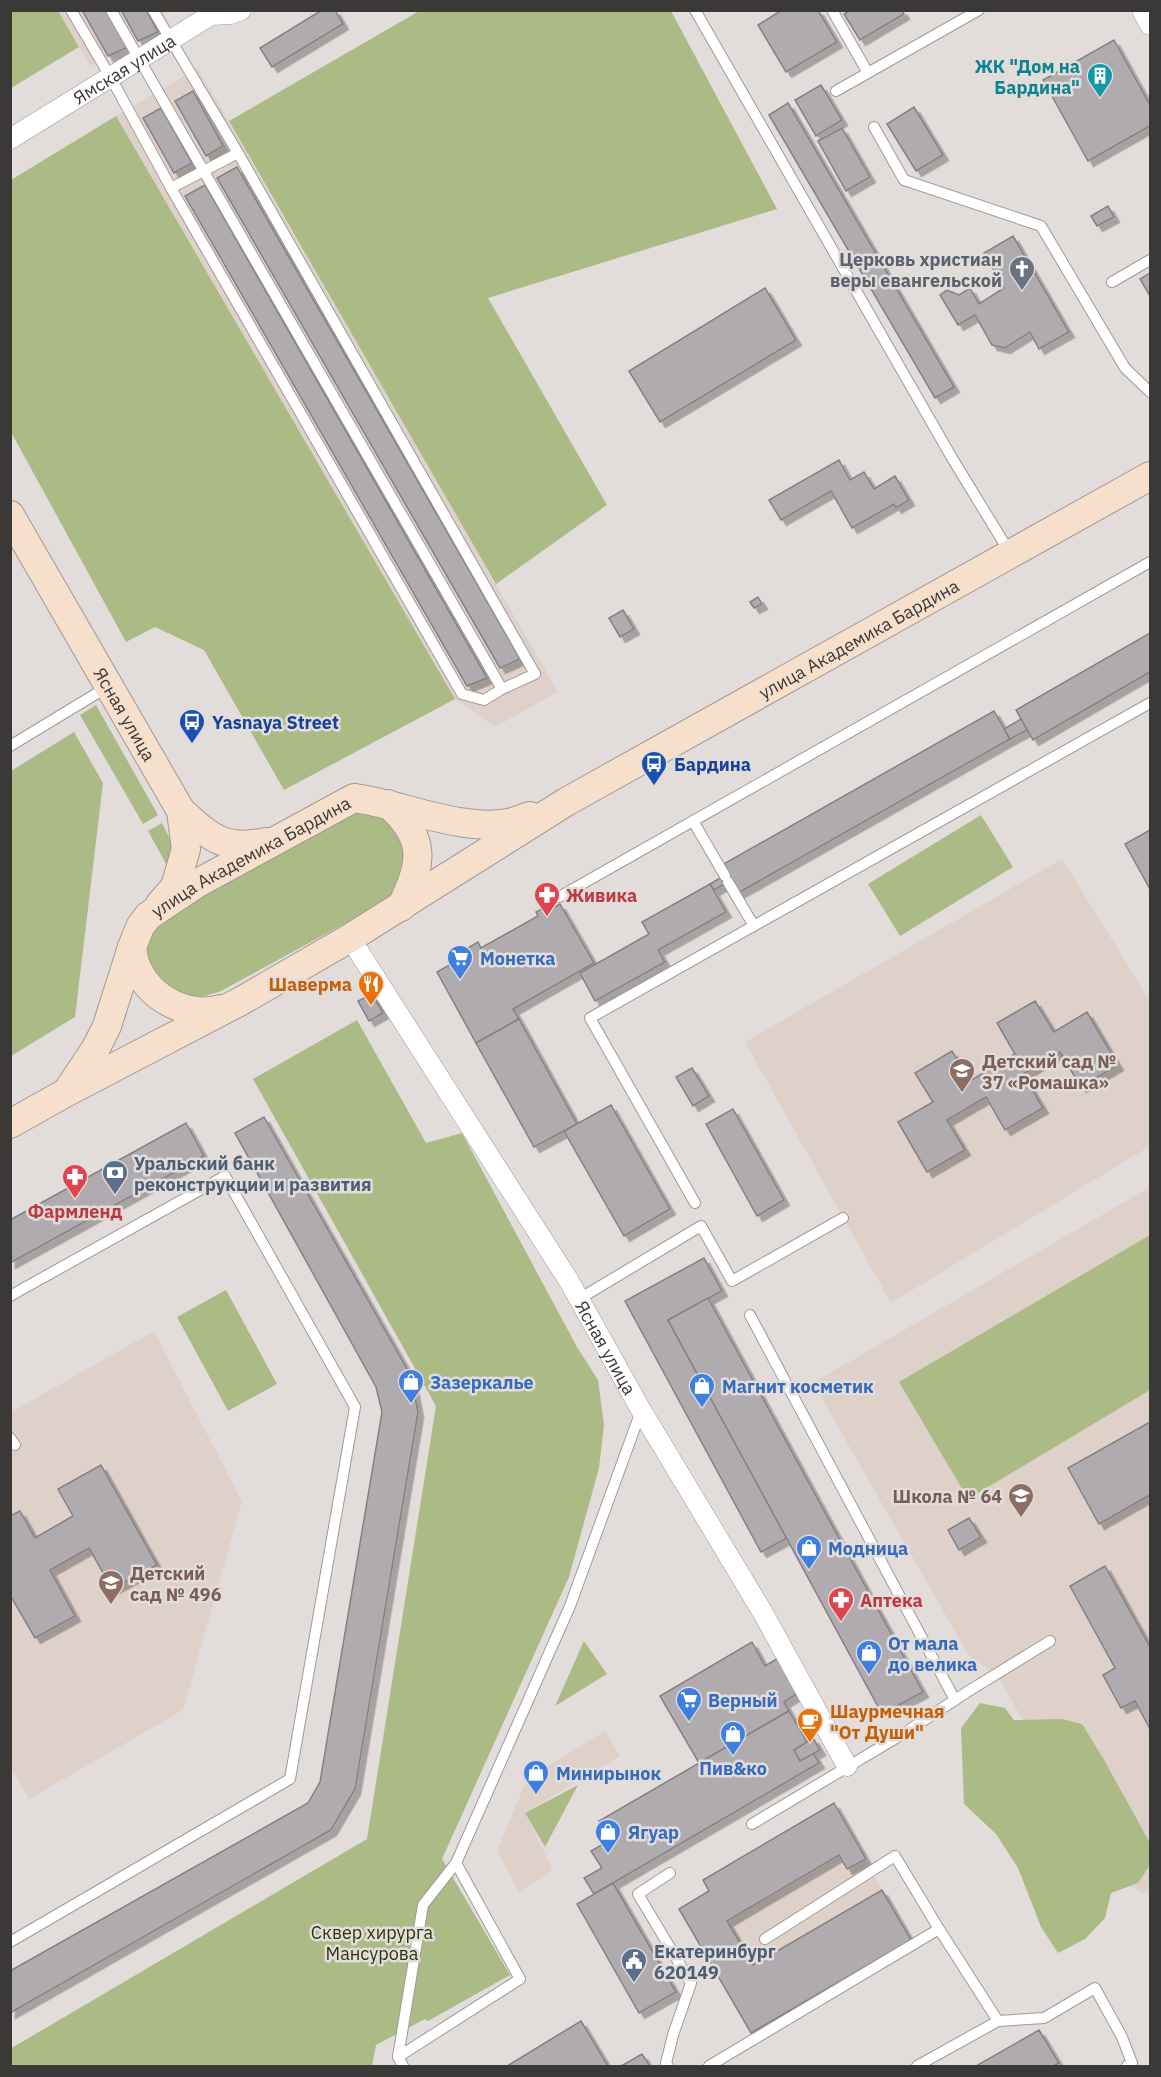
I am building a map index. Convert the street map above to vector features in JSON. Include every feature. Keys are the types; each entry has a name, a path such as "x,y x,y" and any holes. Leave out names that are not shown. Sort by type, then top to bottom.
{"street":[{"name":"Ямская улица","path":"10,139 211,15 230,14 241,10"},
{"path":"1142,10 1150,25"},
{"name":"улица Академика Бардина","path":"10,1124 229,1007 350,938 566,802 1150,476"},
{"name":"Ясная улица","path":"10,515 181,811 186,849 176,887 148,916"},
{"name":"улица Академика Бардина","path":"67,1092 96,1048 107,1026 140,927 148,916 196,885 354,798 446,819 492,825 509,823 566,802"},
{"path":"388,804 402,816 417,845 418,867 412,886 401,906"},
{"path":"181,811 214,839 231,844 248,846 281,838"},
{"name":"Ясная улица","path":"350,938 579,1299 641,1410 763,1612 847,1766"},
{"name":"улица Академика Бардина","path":"132,947 138,969 149,987 161,999 184,1009 210,1012 229,1007"}],"lane":[{"path":"71,10 462,694 484,700 501,689 535,674 238,153 153,10"},
{"path":"111,10 501,689"},
{"path":"695,10 952,458 1011,553"},
{"path":"832,10 868,73"},
{"path":"836,91 979,10"},
{"path":"874,127 904,180 1041,226 1125,368 1150,392"},
{"path":"171,188 238,153"},
{"path":"1112,282 1150,260"},
{"path":"559,897 1150,562"},
{"path":"10,746 110,686"},
{"path":"695,1203 590,1018 1150,703"},
{"path":"693,820 754,926"},
{"path":"10,1296 225,1176 355,1407 290,1779 10,1942"},
{"path":"579,1299 701,1226 732,1281 843,1218"},
{"path":"750,1315 955,1700"},
{"path":"400,2062 423,1905 456,1863 570,1606 641,1410"},
{"path":"752,1824 906,1732 1050,1641"},
{"path":"765,1939 895,1856 998,2021"},
{"path":"400,2062 520,1979 456,1863"},
{"path":"668,2067 666,2063 673,2035 691,1983 638,1894 670,1873"},
{"path":"709,2067 939,1929"},
{"path":"917,2067 998,2021 1044,2018 1095,1988 1122,2037 1133,2065"}],"shaded area":[{"path":"58,11 163,11 171,26 90,66"},
{"path":"198,68 558,692 495,727 455,699 116,116"},
{"name":"Детский сад № 37 «Ромашка»","path":"1062,859 1150,1001 1150,1146 891,1303 745,1042"},
{"name":"Школа № 64","path":"1150,1187 1150,1890 1144,1893 1109,1876 997,1674 969,1656 813,1383"},
{"name":"Детский сад № 496","path":"154,1331 242,1502 183,1710 29,1799 10,1766 10,1413"},
{"name":"Минирынок","path":"605,1731 620,1756 525,1813 553,1870 519,1892 497,1851 527,1779"},
{"path":"834,1803 911,1940 751,2033 679,1909 709,1891 703,1880"}],"green space":[{"path":"11,10 58,11 79,47 11,88"},
{"path":"421,10 671,11 777,209 488,298 607,505 496,584 229,121"},
{"path":"116,116 455,699 284,790 204,650 155,627 126,642 11,432 11,180"},
{"path":"96,705 158,815 143,824 80,715"},
{"path":"74,732 103,783 75,1017 11,1056 11,771"},
{"path":"352,812 383,816 399,828 403,866 399,880 388,900 221,991 188,997 156,985 144,952 152,933 166,913"},
{"path":"981,815 1013,867 900,936 868,884"},
{"path":"162,823 172,846 170,871 148,831"},
{"name":"Сквер хирурга Мансурова","path":"357,1020 426,1143 462,1133 577,1347 598,1380 604,1425 599,1468 569,1577 442,1859 510,1975 428,2021 425,2019 376,2045 372,2066 11,2066 10,2049 367,1839 436,1406 253,1079"},
{"path":"1150,1235 1150,1390 968,1499 899,1382"},
{"path":"226,1290 277,1384 228,1411 177,1317"},
{"path":"584,1641 607,1674 555,1706"},
{"path":"980,1703 1005,1708 1014,1720 1062,1719 1082,1724 1150,1843 1150,1865 1138,1883 1111,1893 1105,1918 1085,1939 1058,1953 1041,1927 1018,1868 996,1834 964,1804 961,1728"},
{"path":"578,1785 545,1847 525,1813"}],"building":[{"path":"82,10 107,10 128,47 108,56"},
{"path":"121,10 146,10 158,32 138,41"},
{"path":"322,10 335,10 343,24 272,67 260,48"},
{"path":"782,10 818,10 837,42 786,72 758,25"},
{"path":"847,10 902,10 904,14 860,40 844,14 848,12"},
{"name":"ЖК \"Дом на Бардина\"","path":"1114,40 1150,105 1150,126 1088,161 1043,80"},
{"path":"821,85 842,120 816,136 795,100"},
{"path":"193,91 223,146 206,156 175,101"},
{"path":"788,103 954,387 935,398 769,115"},
{"path":"914,107 943,155 916,171 887,124"},
{"path":"161,108 192,163 174,173 143,118"},
{"path":"842,128 870,177 846,191 818,141"},
{"path":"237,167 520,659 500,668 217,178"},
{"path":"205,185 487,678 467,686 185,196"},
{"path":"1108,206 1114,217 1097,226 1091,216"},
{"name":"Церковь христиан веры евангельской","path":"1013,236 1069,332 1039,349 1030,332 1005,348 992,345 975,315 958,325 940,295 947,290 959,295 970,288 979,304 1004,288 984,253"},
{"path":"1150,273 1150,296 1140,279"},
{"path":"765,288 796,340 660,422 629,371"},
{"path":"839,460 850,480 864,472 874,489 895,476 909,500 896,508 894,504 852,528 831,491 781,520 769,500"},
{"path":"758,597 762,604 754,608 750,602"},
{"path":"623,610 634,629 620,637 609,618"},
{"path":"1150,633 1150,672 1033,740 1016,710"},
{"path":"994,711 1010,739 738,893 722,865"},
{"path":"1021,719 1027,730 1010,739 1004,729"},
{"path":"1150,830 1150,889 1125,844"},
{"path":"727,874 731,880 714,890 710,884"},
{"path":"710,884 726,912 658,950 665,962 595,1001 580,973 649,934 642,922"},
{"path":"560,904 594,963 513,1009 519,1019 476,1043 437,972 462,958 459,953 478,942 481,948 538,916 536,912 549,905 551,909"},
{"name":"Шаверма","path":"372,994 383,1013 369,1021 358,1001"},
{"path":"1035,1001 1054,1032 1087,1012 1118,1065 1081,1087 1060,1052 1023,1074 1043,1108 1005,1130 986,1097 947,1120 965,1150 927,1172 898,1122 933,1102 915,1073 952,1051 970,1081 1015,1054 997,1023"},
{"path":"519,1019 577,1124 534,1147 476,1043"},
{"path":"692,1068 709,1096 693,1106 676,1077"},
{"path":"611,1105 670,1209 624,1236 564,1131"},
{"path":"733,1109 784,1200 757,1216 706,1124"},
{"path":"264,1117 411,1376 418,1412 355,1789 331,1830 10,2013 10,1971 308,1803 320,1782 382,1412 376,1387 235,1133"},
{"path":"186,1123 204,1156 10,1263 10,1220"},
{"path":"704,1258 722,1291 668,1320 787,1538 761,1552 625,1301"},
{"path":"708,1298 923,1692 882,1714 668,1320"},
{"path":"1150,1422 1150,1495 1099,1524 1068,1468"},
{"path":"101,1465 157,1565 112,1589 89,1548 50,1570 75,1616 35,1638 10,1595 10,1516 20,1511 35,1538 73,1516 58,1489"},
{"path":"969,1518 981,1537 959,1550 948,1530"},
{"path":"1105,1566 1150,1647 1150,1729 1135,1701 1121,1708 1103,1675 1115,1668 1070,1586"},
{"path":"752,1642 765,1666 780,1657 800,1692 784,1702 789,1711 699,1763 660,1696"},
{"path":"789,1711 819,1763 594,1894 584,1878 602,1868 591,1851 610,1840 599,1821"},
{"name":"Шаурмечная \"От Души\"","path":"813,1738 820,1750 800,1761 794,1750"},
{"path":"834,1803 866,1859 847,1869 839,1855 727,1921 753,1965 882,1890 911,1940 751,2033 679,1909 709,1891 703,1880"},
{"path":"613,1883 676,1992 639,2013 577,1904"},
{"path":"581,2021 608,2066 507,2066"},
{"path":"1039,2030 1059,2063 1053,2066 976,2066"},
{"path":"642,2054 650,2066 621,2066"}],"place":[{"name":"ЖК \"Дом на Бардина\"","path":"1100,99"},
{"name":"Церковь христиан веры евангельской","path":"1022,292"},
{"name":"Yasnaya Street","path":"192,745"},
{"name":"Бардина","path":"654,787"},
{"name":"Живика","path":"547,918"},
{"name":"Монетка","path":"460,981"},
{"name":"Шаверма","path":"371,1007"},
{"name":"Детский сад № 37 «Ромашка»","path":"962,1094"},
{"name":"Уральский банк реконструкции и развития","path":"115,1196"},
{"name":"Фармленд","path":"75,1200"},
{"name":"Зазеркалье","path":"411,1405"},
{"name":"Магнит косметик","path":"702,1409"},
{"name":"Школа № 64","path":"1021,1519"},
{"name":"Модница","path":"809,1571"},
{"name":"Детский сад № 496","path":"111,1606"},
{"name":"Аптека","path":"841,1623"},
{"name":"От мала до велика","path":"869,1676"},
{"name":"Верный","path":"689,1723"},
{"name":"Шаурмечная \"От Души\"","path":"810,1744"},
{"name":"Пив&ко","path":"733,1757"},
{"name":"Минирынок","path":"536,1796"},
{"name":"Ягуар","path":"608,1855"},
{"name":"Екатеринбург 620149","path":"634,1984"}]}
